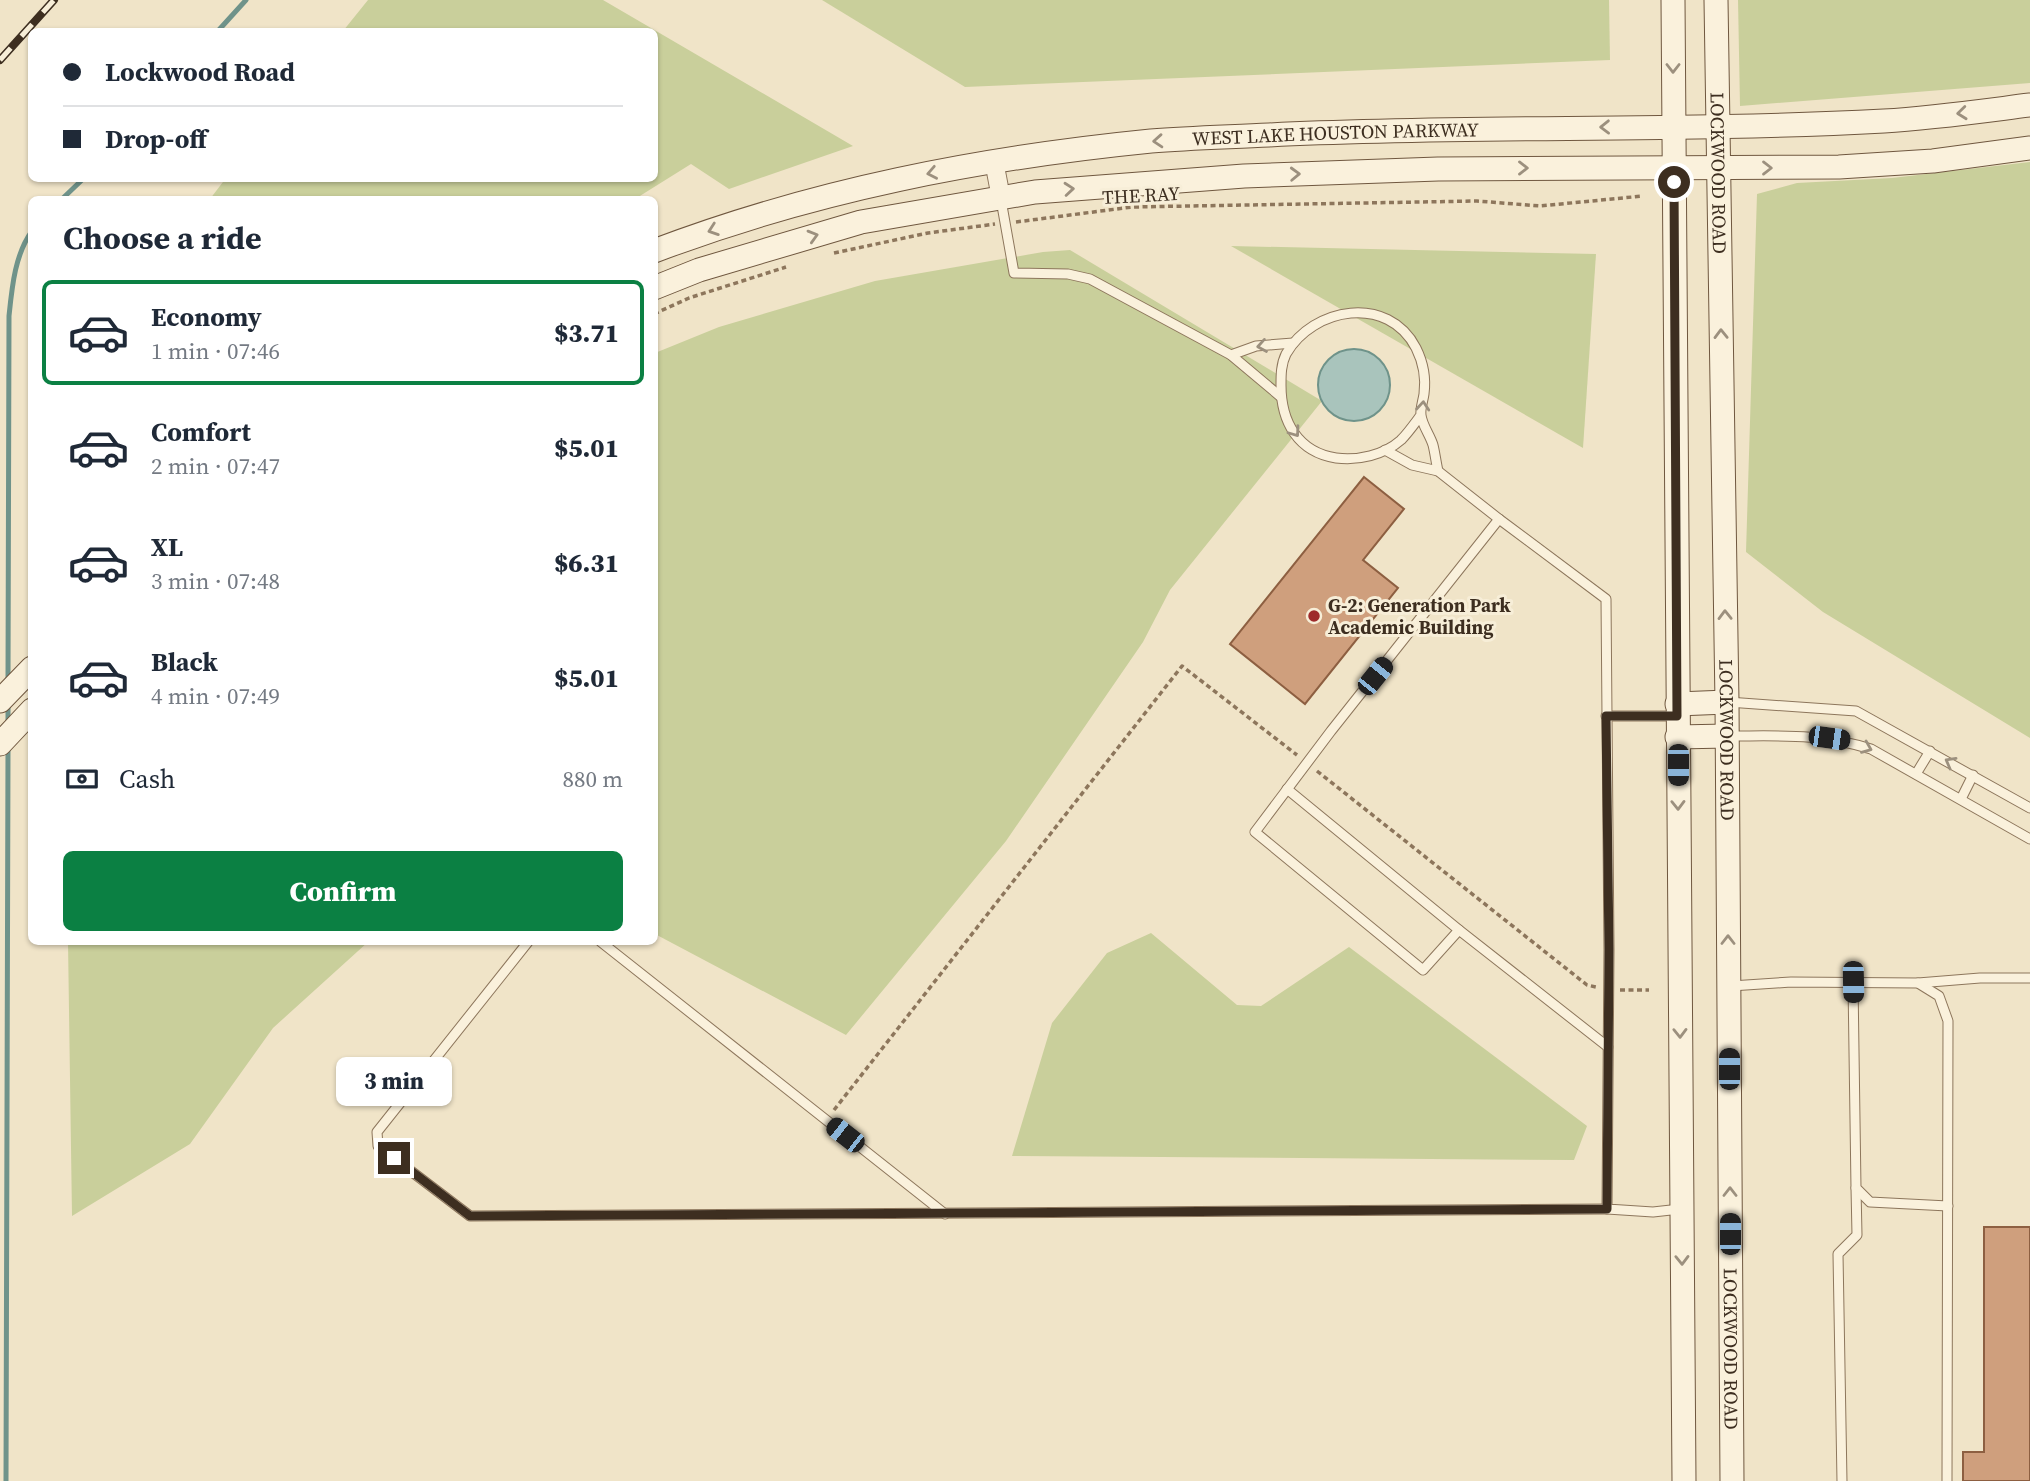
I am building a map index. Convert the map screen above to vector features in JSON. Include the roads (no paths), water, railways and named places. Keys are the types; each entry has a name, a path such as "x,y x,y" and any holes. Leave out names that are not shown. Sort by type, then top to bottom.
{"main road":[{"path":"1673,0 1684,1481"},
{"name":"LOCKWOOD ROAD","path":"1716,0 1727,702 1732,1481"},
{"name":"WEST LAKE HOUSTON PARKWAY","path":"658,250 713,229 864,186 994,161 1180,140 1343,132 1717,127 1886,121 2030,105"},
{"name":"WEST LAKE HOUSTON PARKWAY","path":"658,286 699,270 861,222 1035,192 1244,176 1438,169 1813,167 1890,164 1970,157 2030,148"},
{"path":"0,701 28,671"},
{"path":"1677,719 1727,702"},
{"path":"0,744 28,714"},
{"path":"1677,719 1727,736"}],"street":[{"path":"994,161 1001,198"}],"lane":[{"path":"1001,198 1014,273 1068,274 1090,279 1231,355 1281,397"},
{"path":"1421,415 1401,440 1384,450 1351,460 1317,453 1302,443 1283,413 1281,397 1284,357 1293,343 1312,325 1339,314 1370,313 1394,323 1415,346 1421,360 1424,391 1421,415 1433,445 1438,471"},
{"path":"1231,355 1256,346 1293,343"},
{"path":"1384,450 1412,465 1438,471 1606,599 1609,990 1607,1209"},
{"path":"1459,930 1423,971 1255,832 1499,519"},
{"path":"1727,702 1856,712 2030,808"},
{"path":"1606,716 1677,719"},
{"path":"1727,736 1814,736 1844,740 1871,748 2030,839"},
{"path":"1916,774 1930,751"},
{"path":"1961,799 1973,775"},
{"path":"1287,789 1608,1048"},
{"path":"526,945 377,1132 378,1146 470,1216 1607,1209 1653,1212 1682,1209"},
{"path":"605,945 945,1214"},
{"path":"1729,986 1791,982 1918,983 1980,978 2030,978"},
{"path":"1842,1481 1838,1254 1857,1235 1853,982"},
{"path":"1918,983 1939,996 1948,1021 1947,1481"},
{"path":"1856,1188 1870,1202 1948,1206"}],"water":[{"path":"1354,349 1374,355 1384,365 1390,385 1384,405 1374,415 1354,421 1334,415 1324,405 1318,385 1324,365 1334,355"}],"waterway":[{"path":"221,28 246,0"},
{"path":"65,196 80,182"},
{"path":"8,682 9,316 18,260 28,237"},
{"path":"8,702 8,724"},
{"path":"6,1481 8,748"}],"railway":[{"path":"29,28 54,0"},
{"path":"0,60 28,29"}],"place":[{"name":"G-2: Generation Park Academic Building","path":"1314,616"}]}
